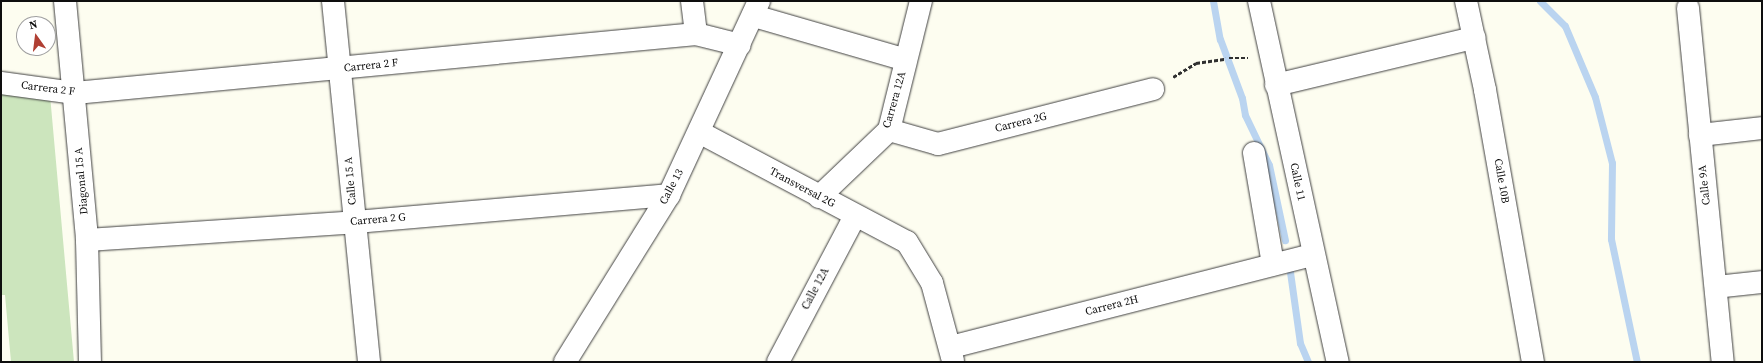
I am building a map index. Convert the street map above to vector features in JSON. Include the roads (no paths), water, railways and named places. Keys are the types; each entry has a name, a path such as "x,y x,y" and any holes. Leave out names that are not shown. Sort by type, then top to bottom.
{"street":[{"name":"Diagonal 15 A","path":"65,1 75,93 87,240 90,362"},
{"name":"Calle 15 A","path":"333,1 369,362"},
{"path":"692,1 696,34"},
{"name":"Carrera 12A","path":"819,197 889,130 921,1"},
{"name":"Calle 11","path":"1259,1 1313,255 1338,362"},
{"name":"Calle 10B","path":"1466,1 1533,362"},
{"path":"757,8 906,60"},
{"name":"Calle 13","path":"565,362 669,195 757,8"},
{"name":"Calle 9A","path":"1688,8 1723,362"},
{"name":"Carrera 2 F","path":"1,83 75,93 341,70 696,34 740,45"},
{"path":"1276,85 1474,38"},
{"name":"Carrera 2G","path":"889,130 938,144 1153,89"},
{"path":"1700,135 1762,128"},
{"name":"Transversal 2G","path":"699,132 819,197 907,242 932,283 952,355"},
{"path":"1254,153 1273,264"},
{"name":"Carrera 2 G","path":"87,240 355,222 669,195"},
{"name":"Calle 12A","path":"778,362 855,216"},
{"name":"Carrera 2H","path":"952,355 1273,264 1313,255"},
{"path":"1716,287 1762,282"}],"waterway":[{"path":"1213,1 1220,39 1242,98 1245,115 1269,165 1285,240"},
{"path":"1540,1 1565,26 1595,97 1612,163 1611,239 1637,362"},
{"path":"1290,272 1300,343 1308,362"}]}
